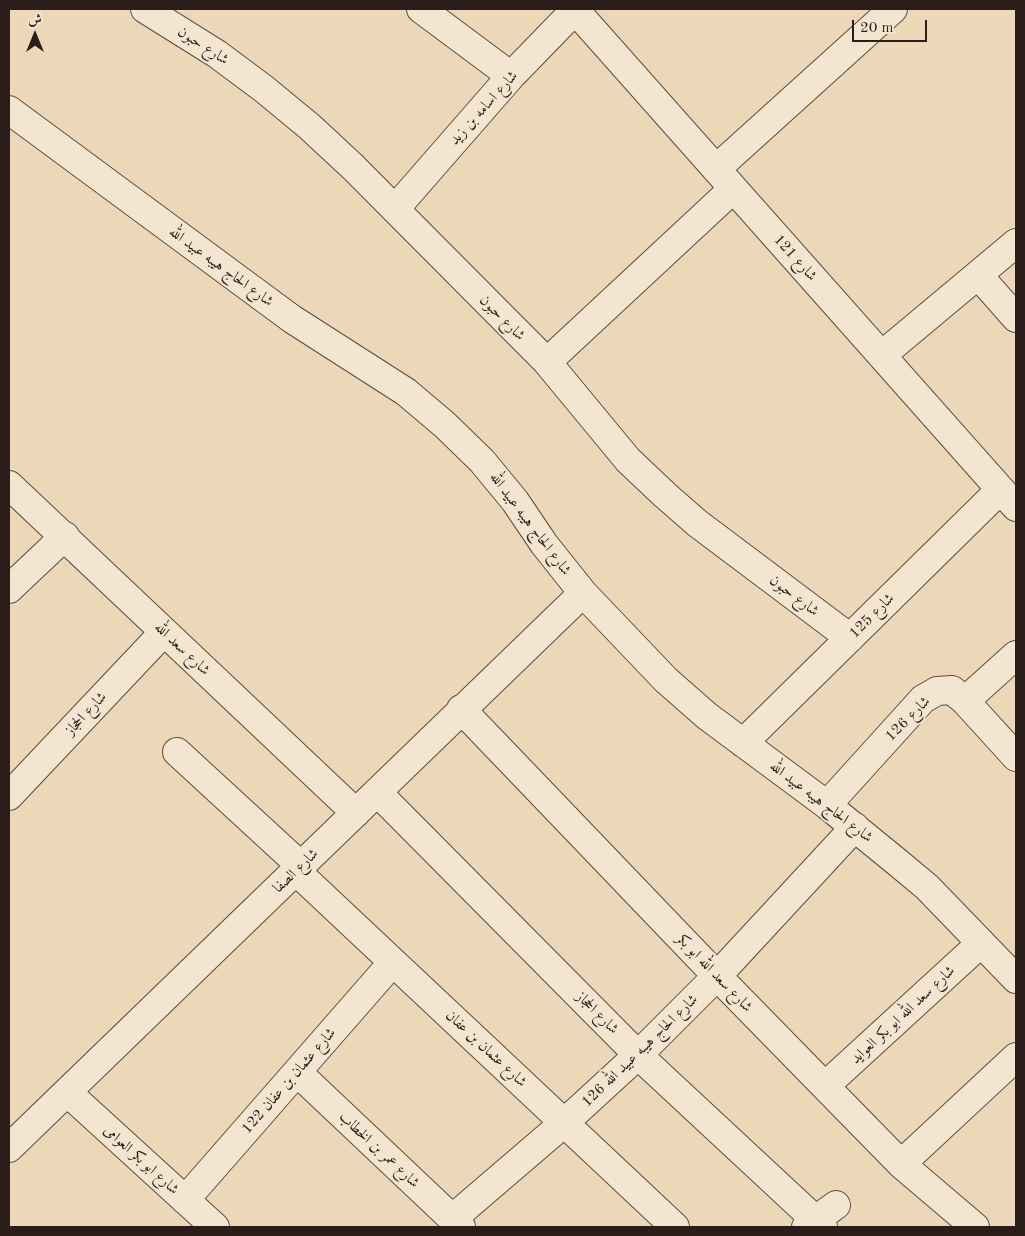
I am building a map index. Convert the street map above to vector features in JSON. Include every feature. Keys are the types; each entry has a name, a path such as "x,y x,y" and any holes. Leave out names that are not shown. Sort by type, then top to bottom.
{"street":[{"name":"شارع حبون","path":"145,9 217,54 264,89 353,167 547,362 628,460 697,523 850,638"},
{"path":"422,9 511,76"},
{"name":"شارع اسامه بن زيد","path":"395,209 511,76 575,9"},
{"name":"شارع 121","path":"575,9 1008,498"},
{"path":"547,362 891,10"},
{"name":"شارع الحاج هيبه عبيد الله","path":"9,110 292,319 364,363 426,409 482,461 583,593 666,680 707,716 855,827 926,887 1016,979"},
{"path":"882,355 1016,243"},
{"path":"978,275 1016,318"},
{"name":"شارع سعد الله","path":"9,485 356,813"},
{"name":"شارع 125","path":"743,743 850,638 1008,498"},
{"path":"9,589 65,536"},
{"name":"شارع الصفا","path":"9,1148 583,593"},
{"name":"شارع الحجاز","path":"9,796 164,632"},
{"path":"965,701 1016,655"},
{"name":"شارع 126","path":"827,805 923,699 937,691 952,690 965,701 1016,757"},
{"name":"شارع سعد الله ابو بكر","path":"461,709 717,976 901,1164 975,1227"},
{"name":"شارع عثمان بن عفان","path":"177,752 393,962 675,1227"},
{"name":"شارع الحجاز","path":"377,792 638,1055 820,1220"},
{"name":"شارع الحاج هيبه عبيد الله 126","path":"457,1223 638,1055 717,976 855,827"},
{"name":"شارع سعد الله ابو بكر العوايد","path":"825,1086 980,944"},
{"name":"شارع عثمان بن عفان 122","path":"185,1200 393,962"},
{"path":"901,1164 1016,1057"},
{"name":"شارع عمر بن الخطاب","path":"297,1072 457,1223"},
{"name":"شارع ابو بكر العوامى","path":"67,1092 215,1227"}]}
